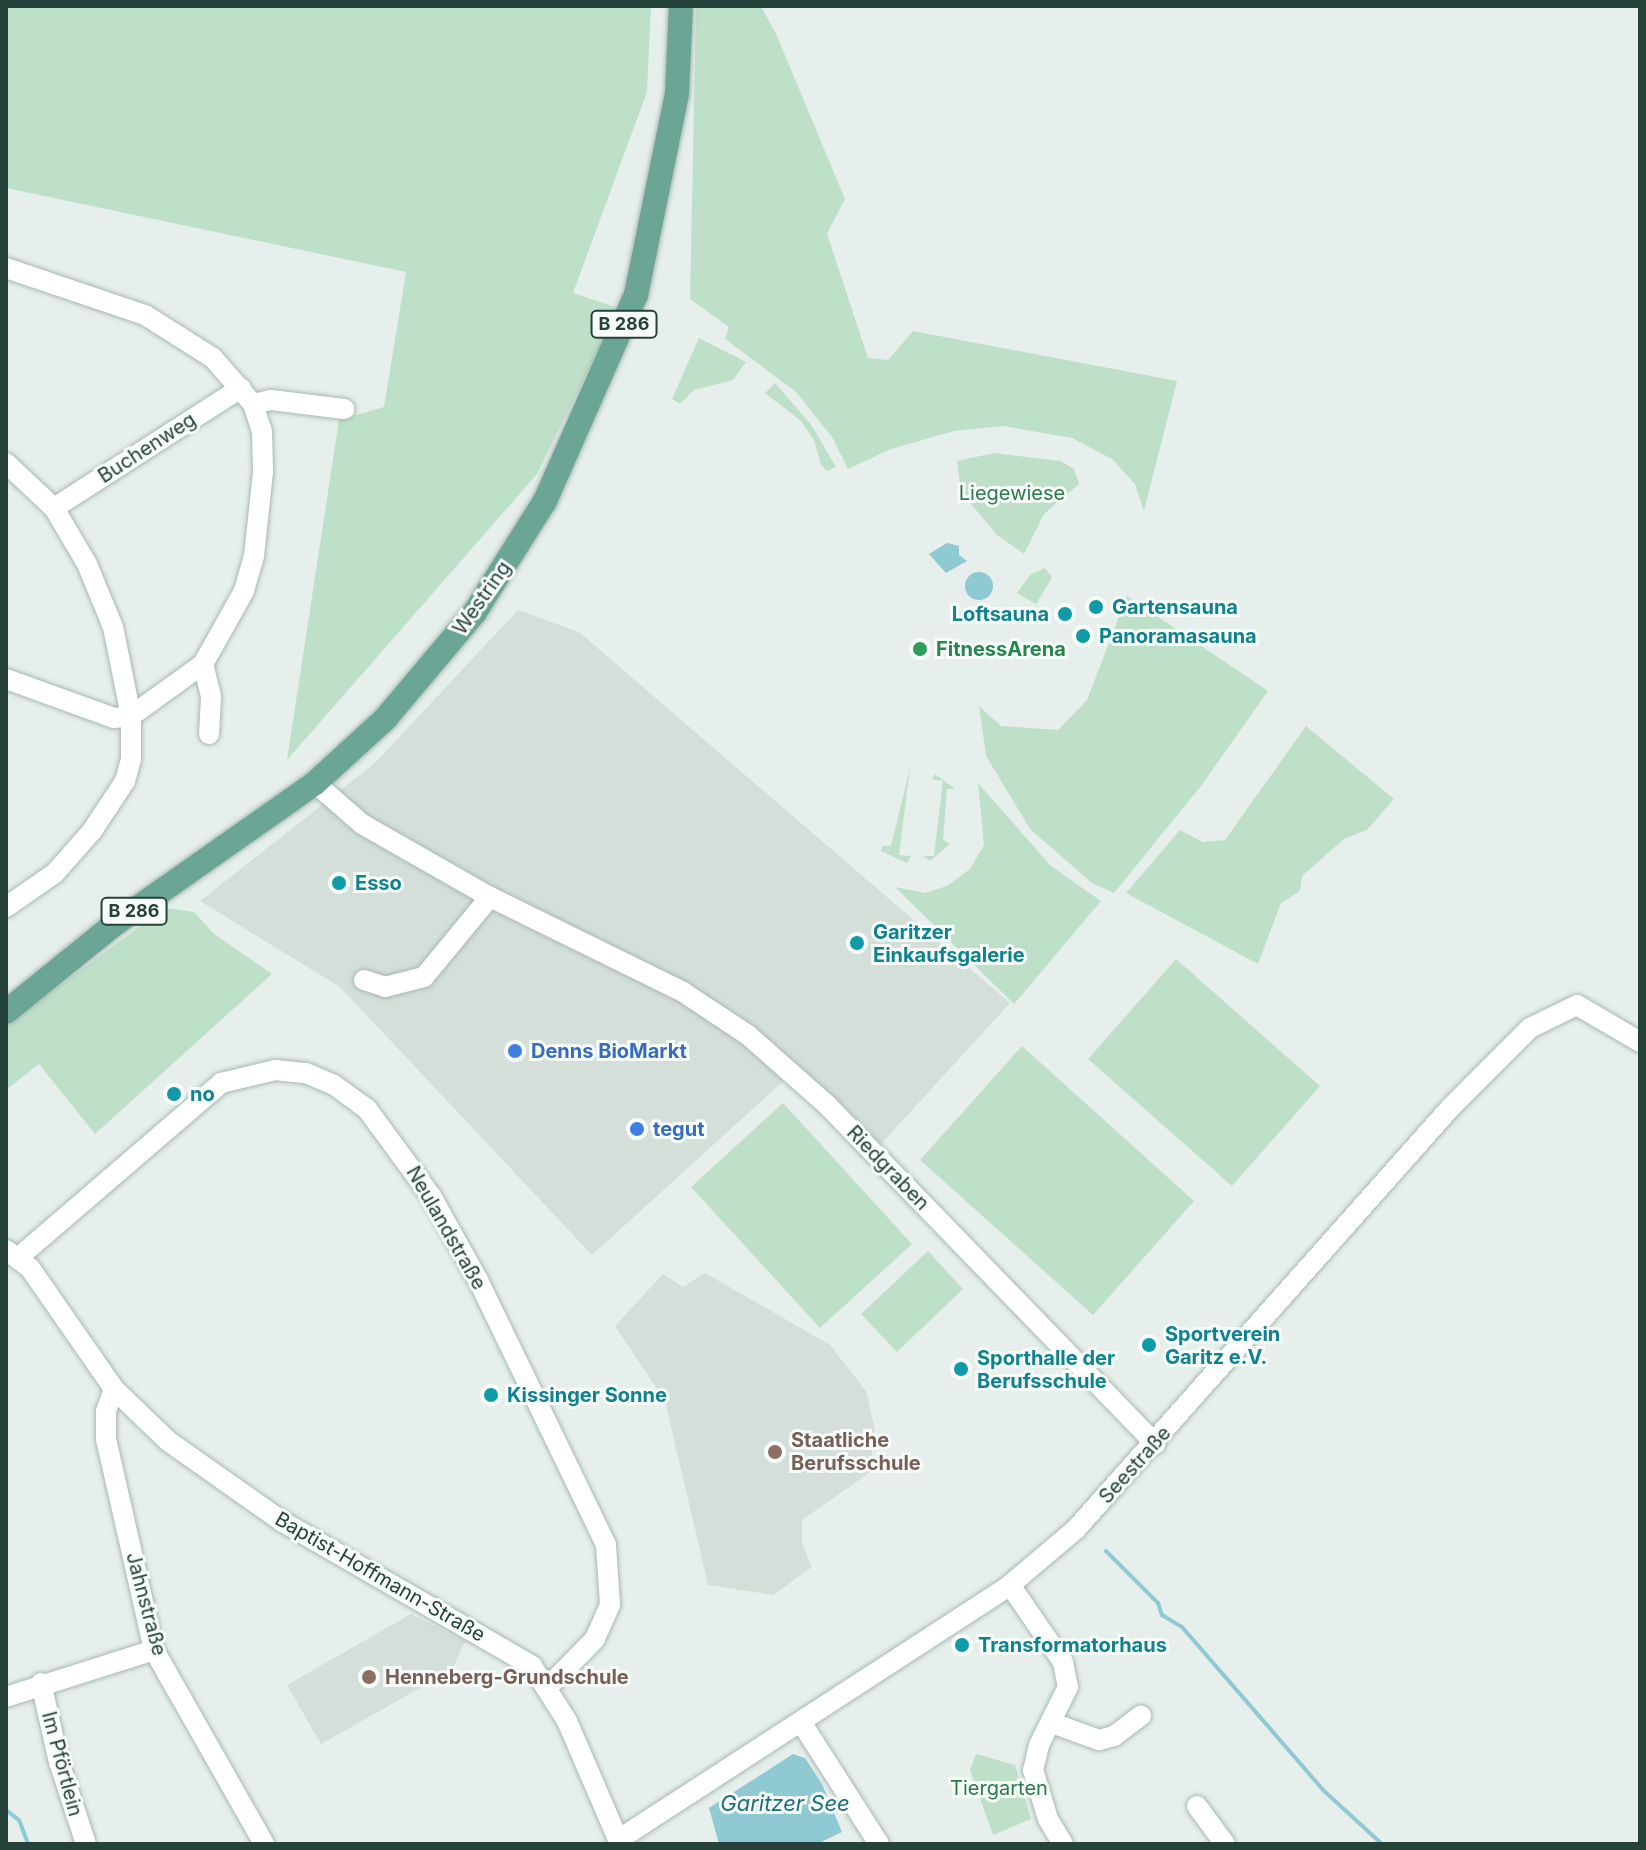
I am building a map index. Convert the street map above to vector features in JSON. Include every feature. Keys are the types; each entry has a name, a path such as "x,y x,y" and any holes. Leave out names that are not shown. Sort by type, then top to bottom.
{"main road":[{"name":"Westring","path":"6,1012 116,923 315,783 385,719 475,612 545,501 577,438 636,295 669,147 681,6"}],"street":[{"path":"6,268 145,315 213,358 247,396 262,431 263,472 254,556 234,614 203,664 131,716 95,713 6,679"},
{"path":"247,396 344,409"},
{"name":"Buchenweg","path":"54,508 247,396"},
{"path":"6,463 54,508 87,564 113,627 131,716 131,759 125,781 92,831 55,873 8,902"},
{"path":"203,664 211,697 209,734"},
{"name":"Riedgraben","path":"315,783 348,814 410,851 490,897 683,992 772,1054 1155,1444"},
{"path":"364,980 385,987 424,977 490,897"},
{"name":"Seestraße","path":"619,1842 1010,1585 1076,1529 1155,1444 1250,1329 1450,1108 1530,1028 1577,1005 1640,1042"},
{"name":"Neulandstraße","path":"13,1254 221,1083 275,1070 306,1073 334,1085 367,1109 431,1196 470,1266 606,1545 610,1605 595,1639 548,1687"},
{"name":"Baptist-Hoffmann-Straße","path":"13,1254 114,1389 168,1441 270,1513 532,1666 548,1687 619,1842"},
{"name":"Jahnstraße","path":"114,1389 106,1411 106,1439 154,1650 264,1844"},
{"path":"1010,1585 1063,1662 1068,1687 1033,1770 1048,1819 1063,1844"},
{"path":"11,1695 41,1683 154,1650"},
{"name":"Im Pförtlein","path":"41,1683 59,1762 86,1844"},
{"path":"1052,1723 1099,1740 1114,1736 1141,1716"},
{"path":"801,1722 879,1844"},
{"path":"1197,1806 1225,1844"}],"shaded area":[{"path":"518,610 579,632 1010,1003 881,1144 799,1067 592,1255 340,987 200,901 375,763"},
{"name":"Staatliche Berufsschule","path":"705,1273 830,1345 866,1391 875,1431 869,1473 802,1520 802,1544 812,1567 773,1595 708,1585 665,1401 615,1326 663,1274 683,1287"},
{"name":"Henneberg-Grundschule","path":"411,1614 465,1641 452,1670 321,1744 287,1685"}],"green space":[{"path":"6,6 651,6 647,92 573,293 619,308 537,474 287,760 339,420 384,407 406,272 6,188"},
{"path":"696,6 761,6 777,36 845,199 827,234 868,358 888,360 913,331 1177,381 1144,511 1135,484 1112,459 1072,438 1003,426 954,431 891,449 848,469 832,437 796,392 725,339 729,327 690,299"},
{"path":"699,338 746,362 733,380 694,390 680,404 672,399"},
{"path":"775,383 812,426 836,467 827,471 821,465 814,440 801,421 765,393"},
{"name":"Liegewiese","path":"994,453 1060,461 1074,469 1079,484 1044,514 1024,554 997,535 961,492 957,461"},
{"path":"1045,568 1052,578 1036,604 1017,593 1030,575"},
{"path":"1127,596 1268,691 1201,786 1114,893 1092,883 1030,829 986,756 979,706 1001,726 1058,730 1087,700"},
{"path":"1306,726 1394,799 1367,830 1344,839 1302,876 1300,891 1281,903 1258,964 1126,893 1180,830 1203,842 1225,840"},
{"path":"910,768 899,855 911,856 907,863 881,851 882,846 891,846"},
{"path":"935,774 955,789 947,789 943,840 950,844 930,861 923,856 934,856 943,781 932,779"},
{"path":"978,783 1051,866 1101,901 1014,1004 895,887 925,893 947,886 970,869 984,845"},
{"path":"165,908 194,912 213,933 272,974 95,1134 39,1064 6,1090 6,1025"},
{"path":"1176,959 1320,1086 1232,1186 1088,1059"},
{"path":"1022,1046 1194,1201 1093,1315 920,1160"},
{"path":"783,1103 912,1244 820,1328 691,1187"},
{"path":"928,1251 963,1289 897,1352 861,1314"},
{"name":"Tiergarten","path":"976,1754 1015,1765 1031,1819 993,1835 970,1770"}],"water":[{"path":"947,543 959,546 959,555 967,561 946,573 929,554"},
{"path":"979,572 989,576 993,586 989,596 979,600 969,596 965,586 969,576"},
{"name":"Garitzer See","path":"793,1754 805,1758 822,1784 842,1832 817,1844 719,1844 709,1808"}],"waterway":[{"path":"1106,1551 1158,1603 1162,1615 1182,1627 1323,1790 1382,1844"},
{"path":"6,1810 19,1820 28,1844"}],"place":[{"name":"Gartensauna","path":"1096,607"},
{"name":"Loftsauna","path":"1065,614"},
{"name":"Panoramasauna","path":"1083,636"},
{"name":"FitnessArena","path":"920,649"},
{"name":"Esso","path":"339,883"},
{"name":"Garitzer Einkaufsgalerie","path":"857,943"},
{"name":"Denns BioMarkt","path":"515,1051"},
{"name":"no","path":"174,1094"},
{"name":"tegut","path":"637,1129"},
{"name":"Sportverein Garitz e.V.","path":"1149,1345"},
{"name":"Sporthalle der Berufsschule","path":"961,1369"},
{"name":"Kissinger Sonne","path":"491,1395"},
{"name":"Staatliche Berufsschule","path":"775,1452"},
{"name":"Transformatorhaus","path":"962,1645"},
{"name":"Henneberg-Grundschule","path":"369,1677"}]}
